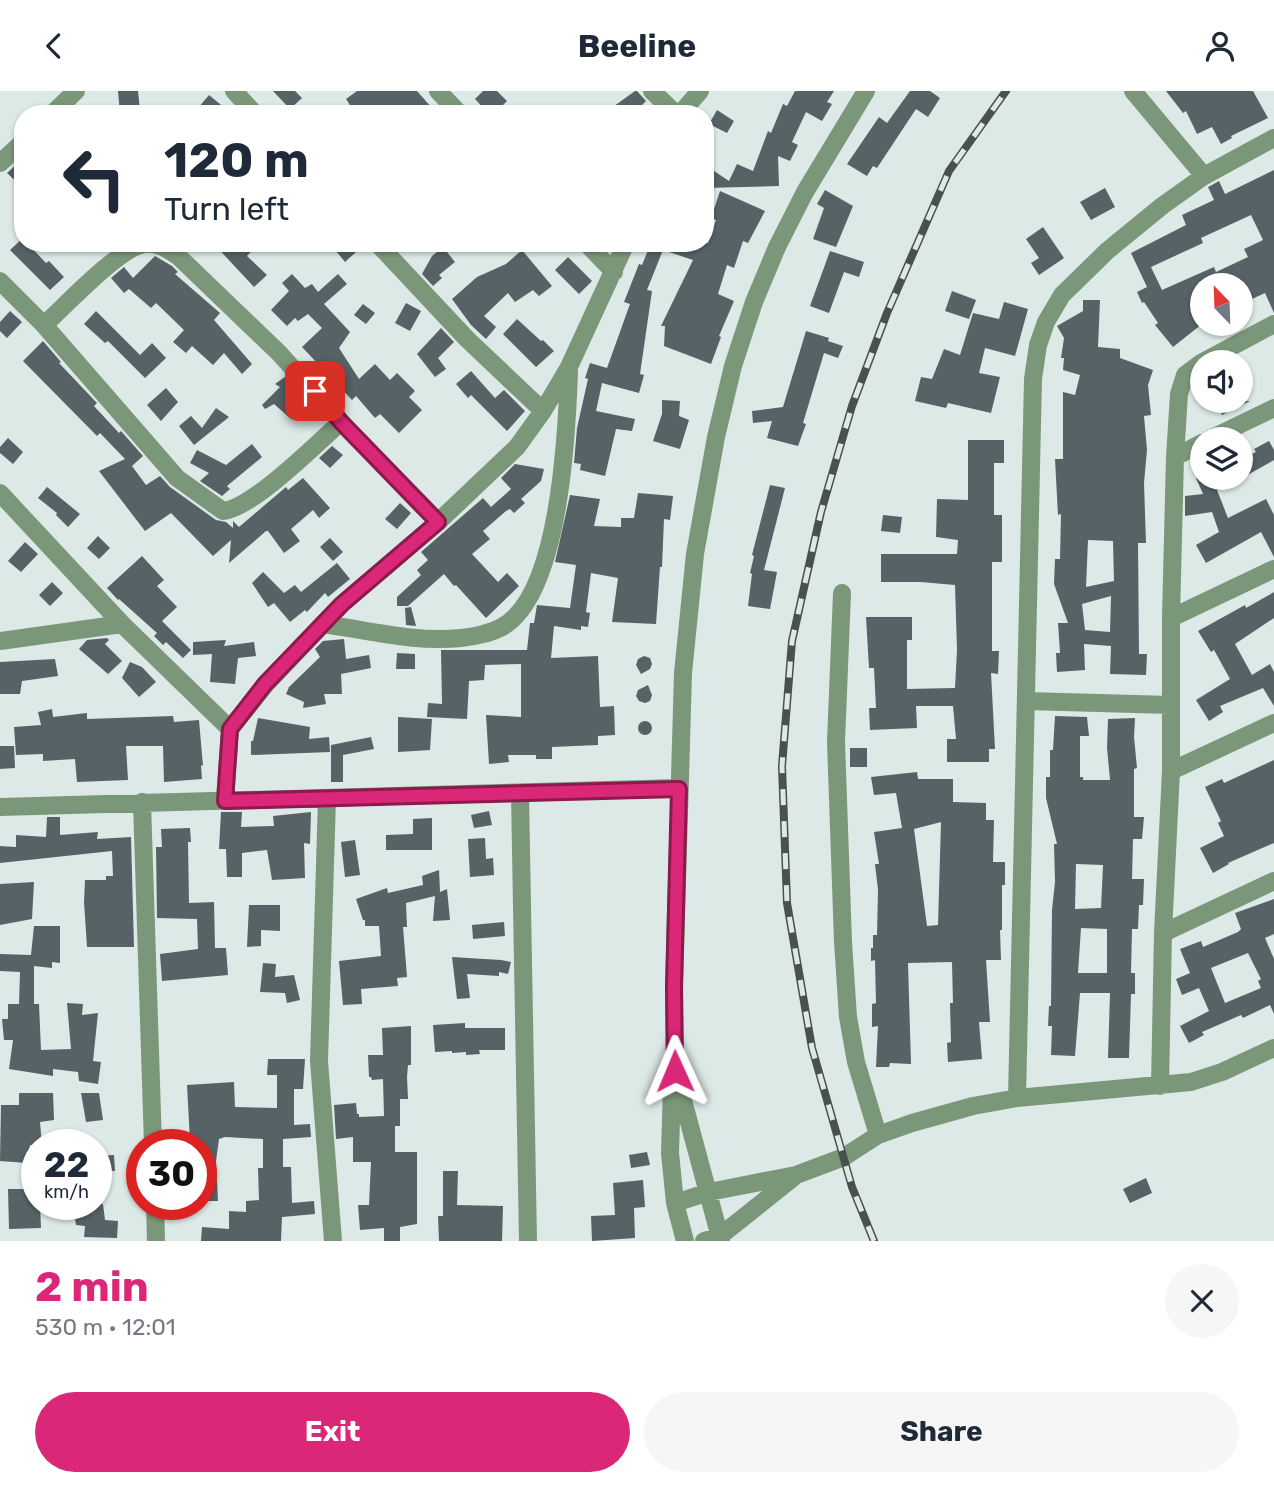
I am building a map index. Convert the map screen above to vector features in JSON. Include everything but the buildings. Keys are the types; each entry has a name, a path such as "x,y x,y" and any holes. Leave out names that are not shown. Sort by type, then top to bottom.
{"street":[{"path":"234,91 247,105"},
{"path":"438,91 451,105"},
{"path":"652,91 668,105"},
{"path":"687,105 700,91"},
{"path":"1133,91 1204,176"},
{"path":"61,105 74,92"},
{"path":"685,1241 675,1203 670,1153 675,1071 674,987 683,673 695,554 716,437 733,366 754,302 777,247 858,94"},
{"path":"1017,1098 1033,379 1038,345 1045,322 1062,295 1107,251 1204,176 1274,138"},
{"path":"0,163 14,150"},
{"path":"44,325 126,252"},
{"path":"171,252 279,353 341,422 438,522"},
{"path":"385,252 467,339 543,411"},
{"path":"595,252 614,272"},
{"path":"225,801 230,729 265,684 342,604 438,522 517,447 543,411 569,367 622,252"},
{"path":"0,281 44,325 177,478 223,511 232,510 256,495 341,422"},
{"path":"1160,1086 1163,933 1171,771 1171,618 1179,394 1185,375 1201,363 1274,324"},
{"path":"323,624 429,639 461,638 503,627 522,608 537,583 544,563 559,494 567,435 569,367"},
{"path":"1235,427 1274,408"},
{"path":"1175,457 1190,449"},
{"path":"0,493 122,624 230,729"},
{"path":"1171,618 1274,569"},
{"path":"842,593 836,741 843,942 848,1017 854,1051 878,1135"},
{"path":"0,642 122,624"},
{"path":"1026,701 1171,705"},
{"path":"1171,771 1274,723"},
{"path":"0,807 679,789"},
{"path":"520,794 528,1241"},
{"path":"327,799 319,1061 333,1241"},
{"path":"142,802 152,1129"},
{"path":"1163,933 1274,881"},
{"path":"675,1203 709,1192 796,1175 844,1157 878,1135 961,1109 1017,1098 1191,1082 1222,1072 1274,1048"},
{"path":"675,1071 709,1192 715,1239"},
{"path":"715,1239 796,1175"},
{"path":"155,1220 156,1241"}],"railway":[{"path":"874,1241 852,1187 812,1048 787,903 782,766 792,641 821,512 852,406 887,313 949,171 1006,91"}],"route":[{"path":"315,391 341,422 438,522 342,604 265,684 230,729 225,801 679,789 674,987 675,1071"}]}
